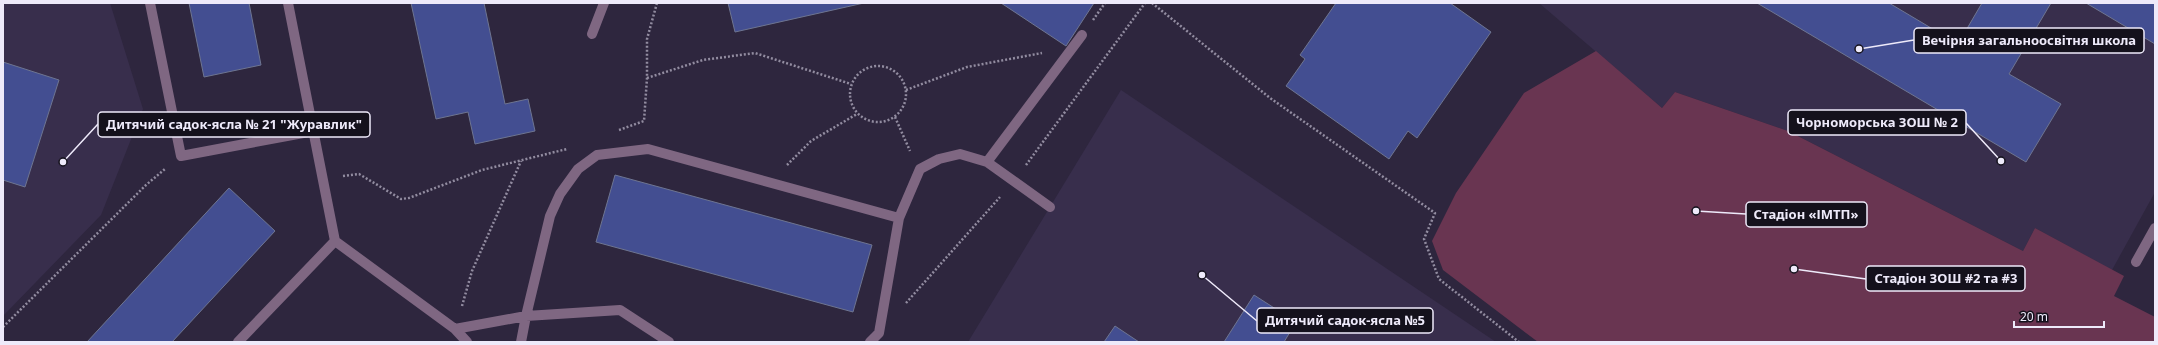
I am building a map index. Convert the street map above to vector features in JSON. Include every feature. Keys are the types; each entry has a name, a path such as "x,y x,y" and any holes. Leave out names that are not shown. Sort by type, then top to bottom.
{"lane":[{"path":"150,3 181,156 314,131"},
{"path":"288,3 335,241 455,329 467,342"},
{"path":"592,34 604,3"},
{"path":"987,162 1082,35"},
{"path":"521,342 550,216 560,194 578,169 597,155 648,149 899,218"},
{"path":"870,342 879,333 899,218 920,169 939,159 960,154 987,162 1050,207"},
{"path":"2136,262 2155,228"},
{"path":"238,342 335,241"},
{"path":"455,329 526,316 620,310 668,342"}],"path":[{"path":"616,132 644,120 648,78 647,39 657,3"},
{"path":"905,304 1014,182 1145,3"},
{"path":"1152,3 1270,98 1435,213 1424,239 1439,279 1519,342"},
{"path":"906,90 967,67 1040,53 1070,50"},
{"path":"648,78 703,60 755,53 851,84"},
{"path":"874,66 888,68 900,76 906,90 904,105 895,117 883,122 868,121 857,114 850,100 851,84 860,72 874,66"},
{"path":"775,184 783,169 811,141 857,114"},
{"path":"895,117 920,169"},
{"path":"323,177 359,174 401,199 409,198 482,170 574,148 578,169"},
{"path":"3,327 146,185 181,156"},
{"path":"455,329 472,271 521,161"}],"shaded area":[{"path":"3,3 110,3 143,109 101,215 3,316"},
{"path":"1539,3 2155,3 2155,192 2112,270 2035,228 2023,251 1788,131 1675,92 1662,108"},
{"path":"1596,51 1662,108 1675,92 1788,131 2023,251 2035,228 2124,276 2114,296 2155,317 2155,342 1538,342 1443,270 1432,241 1456,193 1524,93"},
{"path":"1121,90 1496,342 968,342"}],"building":[{"path":"189,3 249,3 261,65 204,77"},
{"path":"411,3 484,3 505,104 528,99 535,131 475,144 468,112 436,119"},
{"path":"728,3 864,3 735,32"},
{"path":"1001,3 1094,3 1066,46"},
{"path":"1336,3 1450,3 1491,32 1417,138 1408,131 1389,159 1286,86 1305,59 1300,55"},
{"path":"1757,3 1889,3 1958,44 1982,3 2051,3 2009,74 2061,104 2026,162"},
{"path":"2086,3 2155,3 2155,44"},
{"path":"3,62 59,80 25,187 3,180"},
{"path":"615,175 872,245 853,312 596,242"},
{"path":"229,188 275,231 172,342 87,342"},
{"path":"1254,295 1296,322 1284,342 1224,342"},
{"path":"1115,326 1139,342 1104,342"}],"place":[{"name":"Вечірня загальноосвітня школа","path":"1859,49"},
{"name":"Чорноморська ЗОШ № 2","path":"2001,161"},
{"name":"Дитячий садок-ясла № 21 \"Журавлик\"","path":"63,162"},
{"name":"Стадіон «ІМТП»","path":"1696,211"},
{"name":"Стадіон ЗОШ #2 та #3","path":"1794,269"},
{"name":"Дитячий садок-ясла №5","path":"1202,275"}]}
